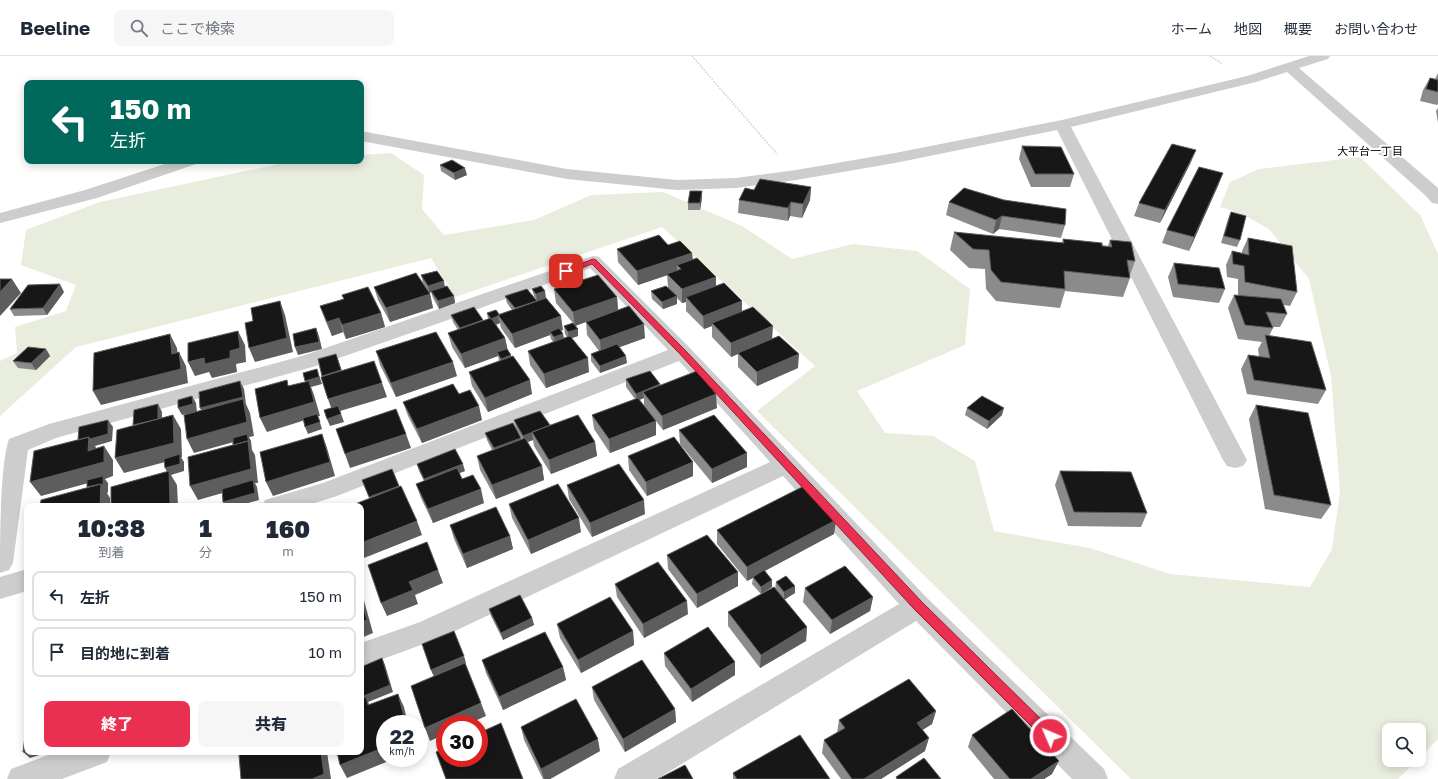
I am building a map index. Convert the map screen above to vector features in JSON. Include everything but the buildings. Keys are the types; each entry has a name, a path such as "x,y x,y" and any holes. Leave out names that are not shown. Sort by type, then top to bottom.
{"street":[{"path":"364,137 384,142 567,174 677,185 736,183 796,175 895,158 1062,125 1251,79 1290,68 1323,56"},
{"path":"1290,68 1432,192 1438,199"},
{"path":"1062,125 1235,460"},
{"path":"0,218 91,194 181,164"},
{"path":"0,562 17,446 49,432 309,361 441,316 593,261 682,352 918,606 1094,779"},
{"path":"284,503 329,490 682,352"},
{"path":"364,655 430,630 787,464"},
{"path":"0,588 24,581"},
{"path":"629,779 918,606"},
{"path":"22,779 88,755"}],"path":[{"path":"692,56 796,175"},
{"path":"1220,68 1228,66"}],"shaded area":[{"path":"391,153 424,175 422,209 444,235 534,220 591,195 663,192 742,226 792,259 853,244 917,251 970,289 965,345 857,391 885,433 933,436 975,461 994,531 1090,548 1170,574 1310,587 1332,549 1340,492 1331,376 1309,279 1269,229 1242,214 1220,207 1230,182 1259,169 1360,157 1420,215 1438,254 1438,739 1426,751 1426,723 1382,723 1382,767 1410,767 1398,779 1131,779 757,411 815,366 662,227 455,297 431,258 76,347 0,416 0,361 17,353 15,327 66,311 76,285 21,265 26,230 100,202 279,164 364,164 364,155"}],"district":[{"name":"大平台一丁目","path":"1370,151"}],"route":[{"path":"566,271 593,261 682,352 918,606 1050,736"}]}
